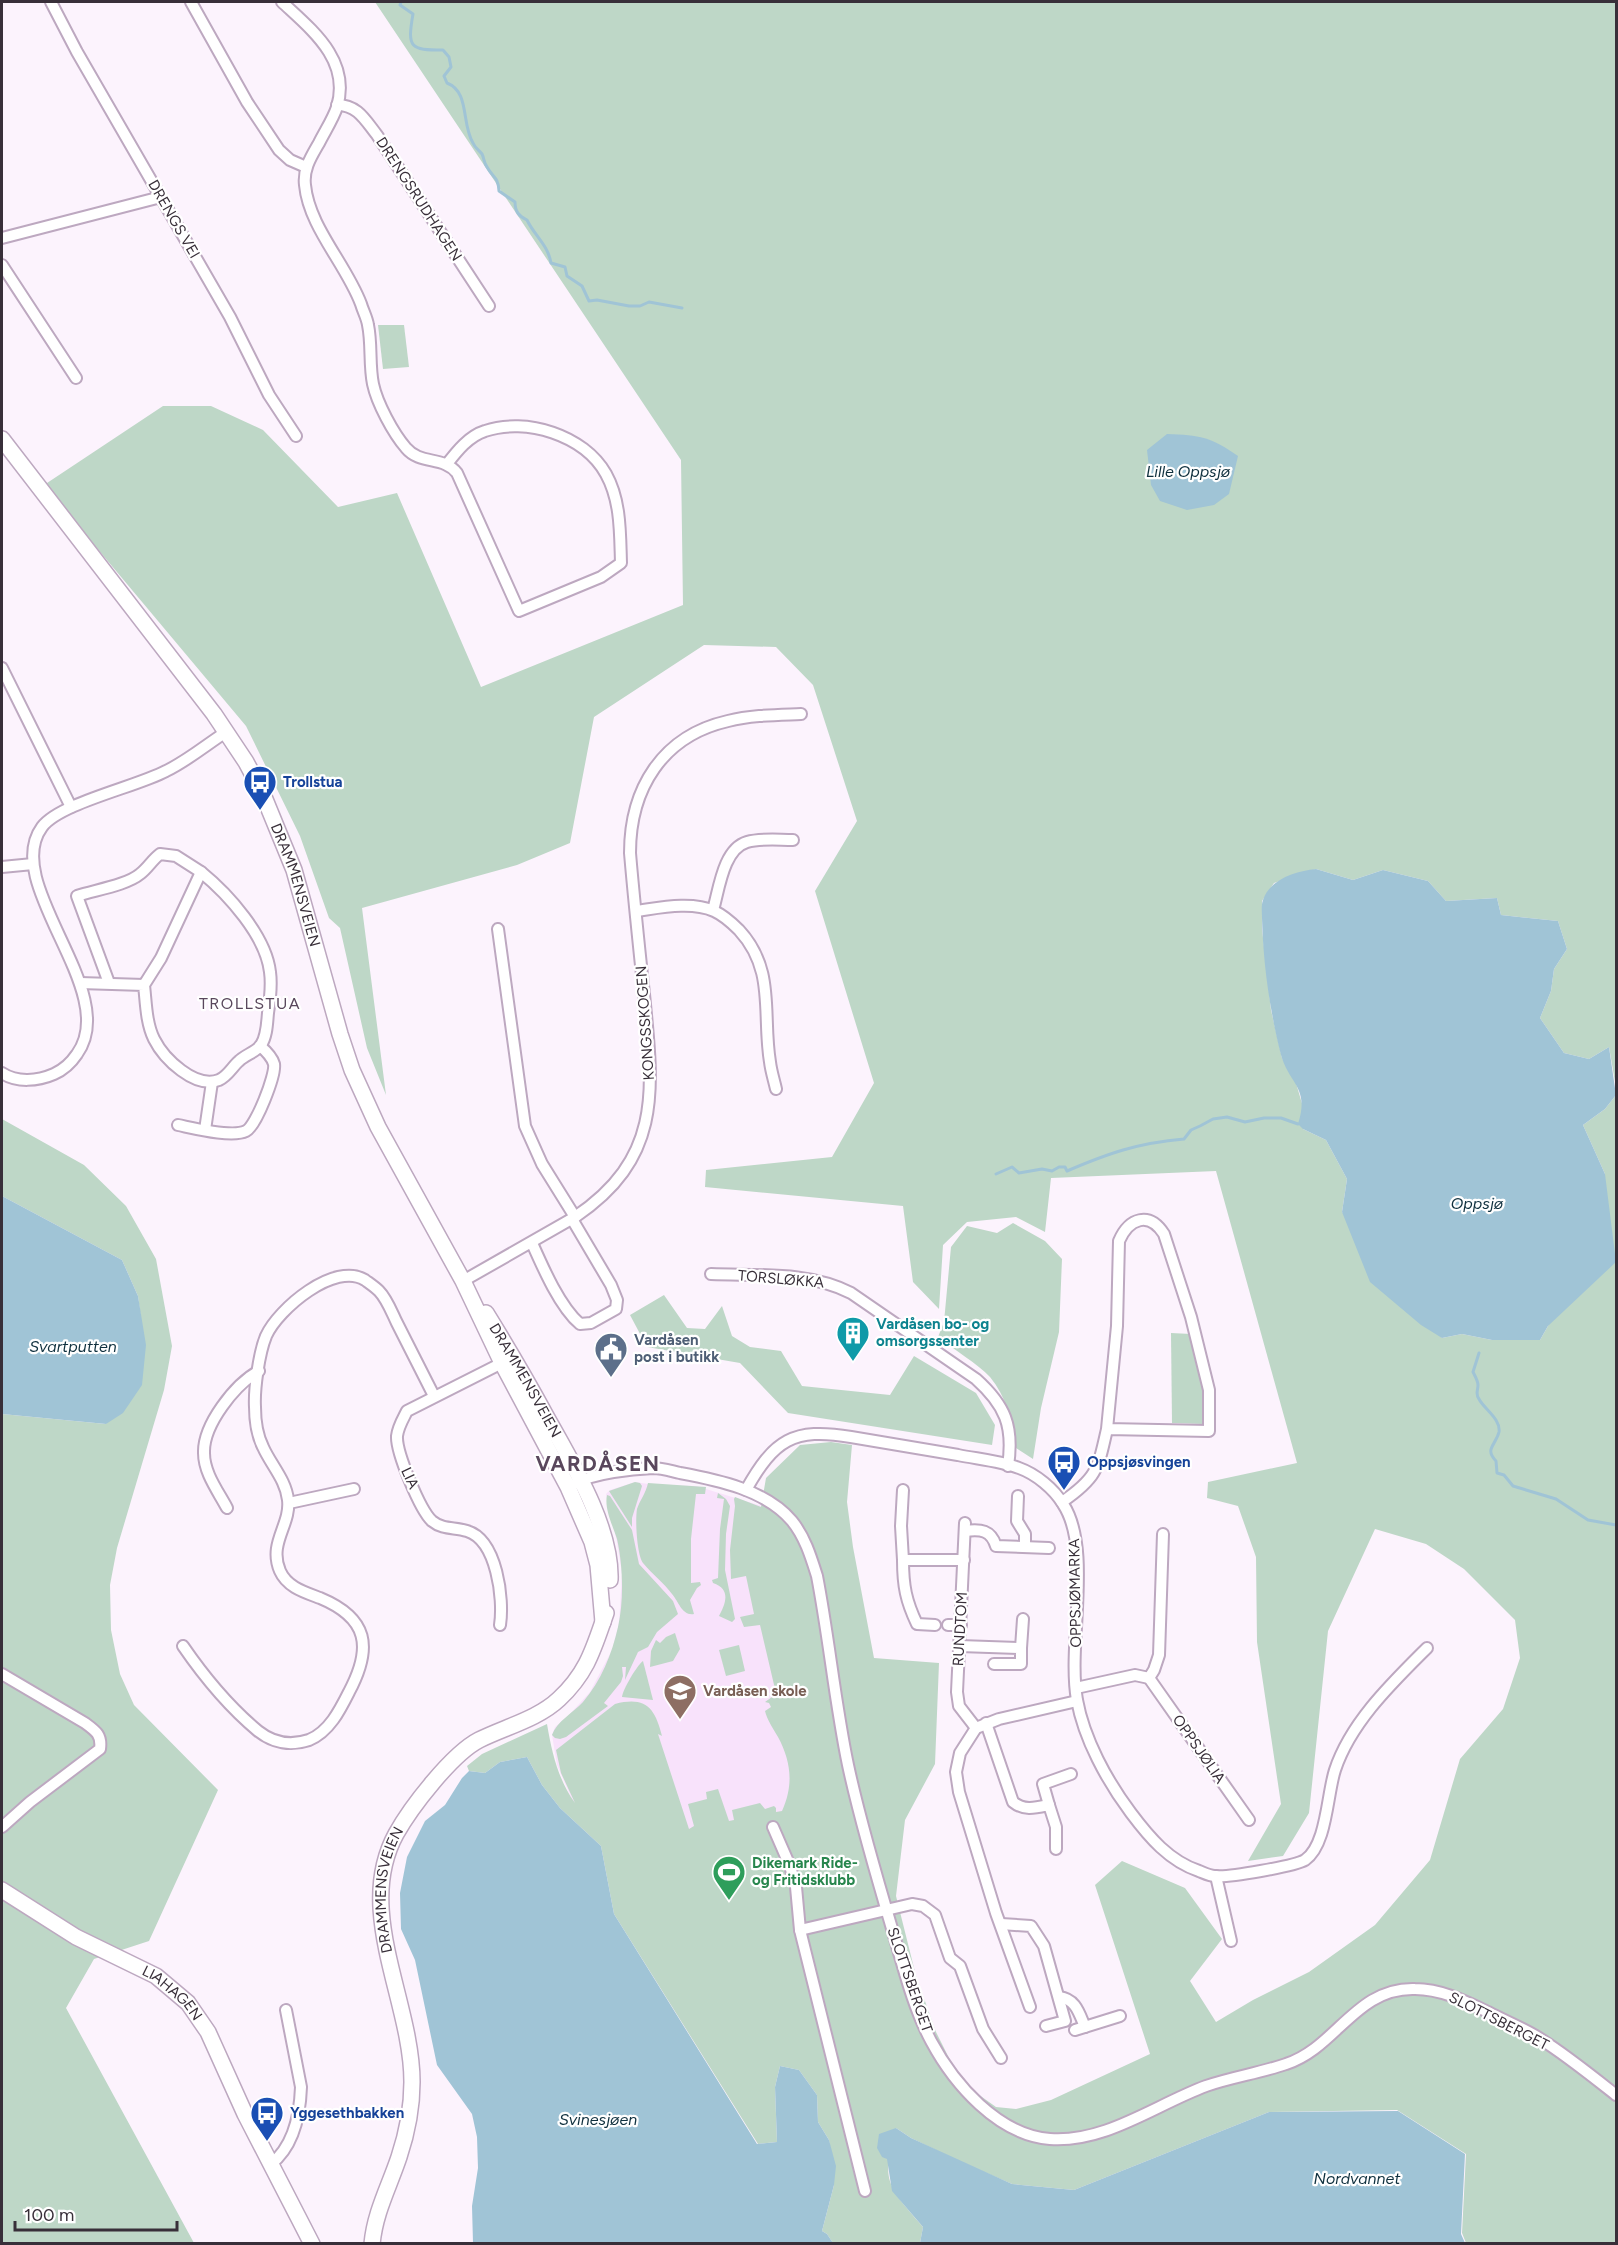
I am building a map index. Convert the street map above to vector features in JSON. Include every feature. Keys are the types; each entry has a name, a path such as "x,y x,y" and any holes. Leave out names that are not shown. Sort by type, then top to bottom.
{"main road":[{"name":"DRAMMENSVEIEN","path":"2,439 226,732 262,792 287,851 340,1034 361,1090 378,1127 575,1484 598,1565 603,1622 594,1652 571,1686 558,1700 545,1709 493,1733 464,1750 412,1810 389,1848 381,1876 380,1906 408,2041 412,2084 406,2134 380,2206 372,2244"},
{"name":"LIAHAGEN","path":"2,1890 76,1937 156,1976 188,2003 208,2032 312,2244"}],"street":[{"name":"DRENGS VEI","path":"51,2 77,52 230,317 269,395 296,436"},
{"path":"191,2 248,102 279,150 290,160 306,167"},
{"path":"282,2 316,34 336,61 341,80 338,105 306,167 305,185 311,211 348,277 368,326 372,382 377,399 407,450 420,458 447,464 457,473 519,611 601,577 621,563 616,498 605,473 591,453 575,443 540,430 508,426 483,431 460,446 447,464"},
{"name":"DRENGSRUDHAGEN","path":"338,105 348,105 359,113 377,135 489,306"},
{"path":"2,238 161,197"},
{"path":"2,265 76,378"},
{"path":"2,668 70,807"},
{"name":"KONGSSKOGEN","path":"463,1281 532,1243 599,1201 623,1173 641,1139 651,1096 650,1057 630,853 630,828 644,783 654,768 678,743 707,727 754,716 801,714"},
{"path":"2,1073 9,1078 24,1080 43,1079 59,1072 72,1061 83,1046 88,1025 80,983 49,912 33,864 33,851 42,827 51,818 70,807 166,771 226,732"},
{"path":"713,910 726,864 736,847 748,841 793,840"},
{"path":"109,983 77,896 129,880 140,874 160,854 176,856 201,872 214,883 245,916 264,953 270,971 271,992 265,1034 260,1046 240,1060 221,1079 212,1082 182,1072 163,1054 149,1026 144,985 161,958 201,872"},
{"path":"2,867 33,864"},
{"path":"636,911 681,907 713,910 726,918 749,942 758,957 764,978 770,1062 776,1089"},
{"path":"498,929 525,1126 542,1164 611,1285 617,1300 616,1309 591,1323 580,1324 572,1317 542,1266 532,1243"},
{"path":"80,983 144,985"},
{"path":"178,1125 237,1134 248,1131 254,1124 274,1075 274,1063 260,1046"},
{"path":"205,1130 212,1082"},
{"path":"1062,1502 1074,1494 1098,1468 1107,1429 1117,1326 1119,1241 1124,1229 1135,1221 1147,1220 1157,1224 1164,1234 1191,1317 1209,1389 1209,1431 1107,1429"},
{"name":"TORSLØKKA","path":"711,1274 814,1280 836,1285 851,1293 976,1379 993,1394 1003,1408 1008,1426 1010,1455 1008,1466"},
{"path":"183,1646 204,1677 227,1703 265,1737 280,1742 302,1742 323,1731 332,1721 354,1683 363,1651 363,1637 359,1626 342,1609 293,1587 284,1578 276,1559 277,1542 289,1503 287,1493 262,1446 254,1406 266,1336 283,1312 327,1279 347,1275 363,1279 380,1292 434,1396"},
{"name":"LIA","path":"500,1625 502,1612 499,1581 486,1547 477,1536 468,1531 445,1528 432,1520 401,1459 397,1438 407,1411 508,1360"},
{"path":"227,1508 207,1471 204,1453 206,1436 220,1409 236,1389 247,1378 259,1371"},
{"name":"OPPSJØMARKA","path":"746,1490 771,1451 787,1440 813,1434 840,1435 1020,1468 1044,1483 1062,1502 1072,1522 1077,1542 1077,1701 1096,1755 1107,1778 1150,1837 1176,1860 1191,1868 1216,1876 1287,1866 1305,1860 1316,1847 1321,1834 1328,1793 1346,1743 1358,1726 1427,1648"},
{"name":"SLOTTSBERGET","path":"575,1484 603,1475 654,1468 746,1490 772,1503 793,1522 808,1549 817,1576 848,1765 886,1910 918,2013 931,2042 951,2073 971,2098 994,2117 1023,2132 1045,2139 1070,2140 1091,2136 1209,2085 1289,2064 1318,2047 1362,2006 1386,1993 1412,1989 1438,1991 1538,2037 1617,2095"},
{"path":"289,1503 354,1489"},
{"path":"903,1490 901,1526 903,1584 908,1606 917,1624 935,1625"},
{"path":"1018,1496 1017,1521 1025,1534 1025,1547 1049,1548"},
{"name":"RUNDTOM","path":"1025,1547 996,1546 987,1532 965,1527 957,1692 959,1706 981,1726 1013,1802 1020,1808 1048,1805"},
{"path":"1076,1688 1135,1675 1149,1678 1159,1655 1163,1534"},
{"path":"903,1560 964,1560"},
{"path":"995,1647 994,1669 1021,1664 1023,1619"},
{"path":"948,1625 961,1625"},
{"path":"960,1646 1021,1648"},
{"path":"2,1674 85,1724 98,1733 101,1741 100,1749 30,1802 2,1827"},
{"name":"OPPSJØLIA","path":"1149,1678 1249,1820"},
{"path":"1030,2007 959,1792 956,1772 960,1753 981,1726 1077,1701"},
{"path":"1056,1850 1056,1827 1038,1786 1071,1774"},
{"path":"774,1827 796,1887 800,1930 865,2191"},
{"path":"1216,1876 1231,1941"},
{"path":"800,1930 912,1904 923,1906 935,1915 950,1958 960,1966 983,2029 1001,2058"},
{"path":"1001,1924 1031,1926 1044,1946 1065,2021 1046,2026"},
{"path":"1059,1997 1067,1998 1076,2004 1080,2028 1120,2016"},
{"path":"271,2164 279,2158 289,2143 298,2116 301,2087 286,2010"}],"shaded area":[{"path":"635,1482 696,1486 762,1506 778,1514 809,1805 612,1854 574,1804 557,1765 552,1735 555,1727 590,1692 612,1650 619,1624 622,1574 606,1494 610,1490"}],"green space":[{"path":"375,2 1616,2 1616,1088 1609,1047 1589,1059 1564,1053 1540,1018 1551,991 1554,969 1567,949 1558,921 1501,915 1497,898 1446,901 1428,881 1383,870 1353,880 1316,869 1274,883 1262,901 1262,929 1271,1010 1282,1058 1296,1083 1303,1107 1303,1129 1326,1140 1347,1179 1342,1212 1442,1338 1462,1334 1492,1340 1540,1340 1548,1326 1605,1174 1583,1125 1605,1109 1616,1095 1616,2243 1466,2243 1462,2233 1466,2154 1397,2110 1269,2112 1074,2190 1012,2184 911,2138 896,2128 889,2160 890,2182 902,2202 923,2227 920,2243 833,2243 822,2231 834,2185 829,2140 818,2122 817,2095 799,2070 780,2066 775,2087 777,2142 758,2144 614,1914 601,1846 560,1808 542,1785 527,1757 500,1762 485,1773 469,1771 467,1766 482,1754 547,1724 564,1785 575,1803 561,1773 556,1750 615,1704 642,1703 648,1706 656,1718 662,1736 658,1734 689,1829 694,1826 688,1804 707,1799 706,1792 718,1789 729,1821 734,1820 732,1810 760,1803 765,1809 774,1806 776,1812 782,1811 788,1792 788,1764 765,1711 771,1707 765,1702 772,1697 775,1689 760,1625 744,1627 740,1617 754,1614 746,1576 731,1579 730,1550 734,1499 735,1497 761,1507 766,1478 800,1445 831,1442 852,1445 847,1502 874,1658 939,1663 935,1764 905,1820 896,1896 916,1976 936,2032 955,2070 975,2092 996,2107 1016,2109 1051,2100 1150,2054 1095,1885 1122,1861 1185,1888 1222,1939 1190,1981 1216,2022 1253,2000 1309,1972 1375,1925 1430,1860 1460,1759 1503,1709 1520,1658 1515,1620 1464,1569 1426,1544 1375,1529 1328,1631 1309,1813 1283,1856 1248,1861 1281,1804 1257,1642 1256,1557 1238,1506 1207,1498 1208,1482 1297,1463 1216,1171 1051,1178 1045,1232 1016,1217 967,1222 943,1245 939,1309 913,1282 903,1206 705,1187 706,1170 832,1157 874,1083 815,891 857,821 813,685 776,647 704,645 594,717 570,843 517,865 362,908 386,1095 367,1048 340,928 329,918 300,836 246,726 44,485 163,406 211,406 263,430 338,507 397,493 481,687 683,605 681,460"},
{"path":"378,325 404,325 409,367 383,369"},
{"path":"2,1119 84,1165 126,1206 156,1259 172,1346 164,1390 117,1548 110,1585 111,1630 120,1674 134,1705 218,1790 149,1941 94,1959 66,2008 194,2243 2,2243 2,1414 106,1424 141,1319 138,1296 122,1260 2,1196"},
{"path":"1013,1223 1045,1241 1062,1259 1059,1332 1041,1408 1033,1459 1013,1446 1008,1410 996,1384 985,1372 938,1337 944,1322 951,1247 967,1226 997,1233"},
{"path":"664,1295 687,1328 705,1329 722,1306 732,1336 750,1347 781,1351 802,1386 890,1395 914,1356 976,1393 995,1425 992,1445 788,1413 740,1363 647,1347 630,1315"},
{"path":"1171,1333 1191,1334 1204,1392 1203,1424 1172,1423"},
{"path":"635,1482 642,1486 632,1518 632,1527 609,1491"},
{"path":"648,1483 706,1487 705,1494 696,1494 691,1539 691,1583 700,1582 701,1585 690,1600 694,1614 684,1611 669,1590 641,1559 636,1514"},
{"path":"718,1493 726,1499 730,1506 726,1534 725,1570 735,1619 732,1622 719,1616 725,1602 725,1593 712,1580 718,1578 724,1499 717,1498"},
{"path":"607,1495 610,1496 632,1530 639,1564 673,1601 678,1614 657,1632 648,1647 638,1652 625,1680 626,1667 622,1667 621,1682 604,1703 608,1706 566,1737 555,1738 552,1735 554,1730 583,1702 600,1676 613,1647 618,1627 622,1571 617,1539 608,1512"},
{"path":"675,1633 680,1649 673,1661 650,1667 651,1651 656,1640 660,1643"},
{"path":"739,1645 745,1671 726,1676 719,1650"},
{"path":"643,1661 653,1700 622,1697 630,1678"}],"water":[{"name":"Lille Oppsjø","path":"1167,434 1205,438 1238,456 1229,494 1214,505 1187,510 1160,501 1151,485 1147,450"},
{"name":"Oppsjø","path":"1316,869 1353,880 1383,870 1428,881 1446,901 1497,898 1501,915 1558,921 1567,949 1554,969 1551,991 1540,1018 1564,1053 1589,1059 1609,1047 1616,1095 1605,1109 1583,1125 1605,1174 1616,1262 1548,1326 1540,1340 1492,1340 1462,1334 1442,1338 1421,1325 1370,1282 1342,1212 1347,1179 1326,1140 1303,1129 1298,1124 1302,1102 1297,1086 1281,1055 1268,987 1263,935 1263,900 1266,893 1278,881 1292,874"},
{"name":"Svartputten","path":"2,1196 122,1260 138,1296 146,1345 142,1385 123,1413 106,1424 2,1414"},
{"name":"Svinesjøen","path":"527,1757 542,1785 560,1808 601,1846 614,1914 757,2144 777,2142 775,2087 780,2066 799,2070 817,2095 818,2122 829,2140 836,2166 834,2185 822,2231 833,2243 473,2243 472,2206 478,2168 477,2137 472,2114 437,2065 415,1960 401,1929 400,1893 407,1857 425,1821 445,1805 462,1778 469,1771 485,1773 500,1762"},
{"name":"Nordvannet","path":"1398,2111 1465,2154 1461,2234 1465,2243 920,2243 923,2227 892,2191 887,2159 882,2157 877,2148 879,2134 896,2128 911,2138 1012,2184 1074,2190 1269,2112"}],"waterway":[{"path":"401,2 400,5 413,14 411,34 413,45 417,48 443,50 449,57 451,67 444,76 447,83 459,93 469,135 496,180 499,191 515,202 517,211 527,220 544,245 551,263 565,267 567,276 582,286 589,301 597,300 629,306 640,306 649,302 682,308"},
{"path":"996,1174 1012,1167 1019,1173 1042,1169 1052,1171 1059,1167 1065,1167 1067,1171 1124,1150 1152,1143 1184,1139 1191,1130 1213,1119 1227,1117 1245,1122 1264,1118 1281,1118 1298,1124"},
{"path":"1479,1353 1473,1372 1478,1383 1477,1394 1499,1427 1498,1436 1491,1450 1496,1461 1497,1473 1504,1475 1513,1486 1556,1499 1588,1520 1616,1525"}],"place":[{"name":"Trollstua","path":"260,811"},
{"name":"Vardåsen bo- og omsorgssenter","path":"853,1362"},
{"name":"Vardåsen post i butikk","path":"611,1378"},
{"name":"Oppsjøsvingen","path":"1064,1491"},
{"name":"Vardåsen skole","path":"680,1720"},
{"name":"Dikemark Ride- og Fritidsklubb","path":"729,1901"},
{"name":"Yggesethbakken","path":"267,2142"}],"district":[{"name":"TROLLSTUA","path":"250,1003"},
{"name":"VARDÅSEN","path":"598,1464"}]}
